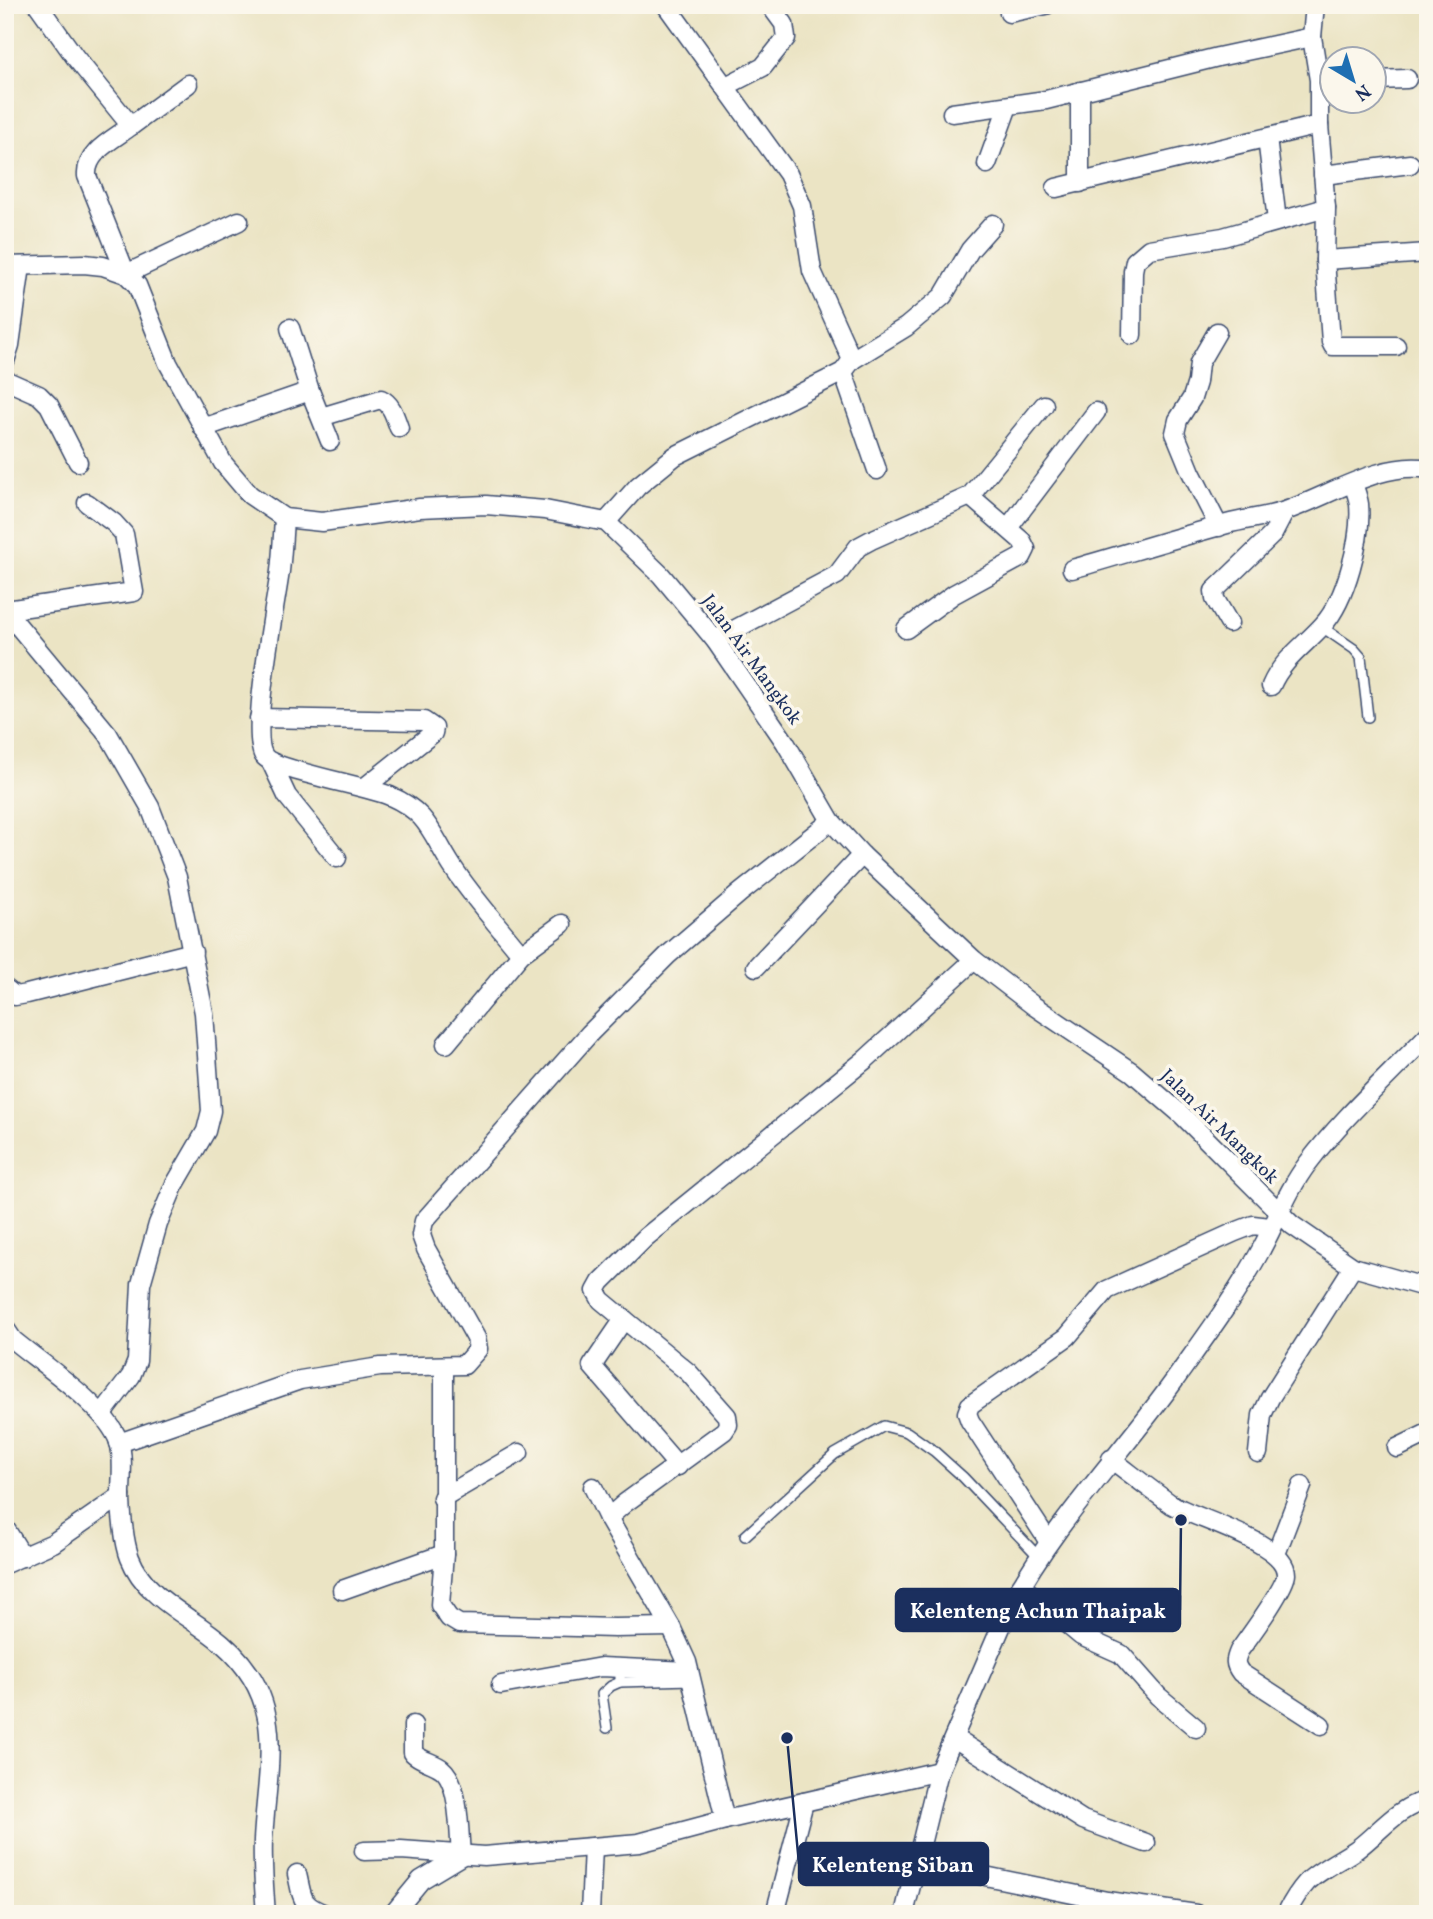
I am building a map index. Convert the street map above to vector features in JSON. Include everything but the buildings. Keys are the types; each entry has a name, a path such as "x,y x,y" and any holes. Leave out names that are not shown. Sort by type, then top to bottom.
{"street":[{"path":"38,5 75,57 131,125"},
{"path":"666,5 788,174 802,206 812,271 848,366 877,470"},
{"path":"726,86 763,67 786,38 784,24 770,5"},
{"path":"1009,13 1046,5"},
{"path":"1315,5 1312,37 1318,57"},
{"path":"952,113 1046,100 1312,37"},
{"path":"1388,79 1407,79"},
{"path":"188,84 93,155 86,166 87,176 126,274 137,285 167,363 223,463 250,495 284,518 322,522 420,508 486,505 545,510 606,522 638,486 675,456 848,366 906,327 943,296 970,250 993,223"},
{"path":"1080,90 1080,183"},
{"path":"987,164 1008,106"},
{"path":"1320,116 1329,336 1333,346 1396,346"},
{"path":"1055,188 1319,125"},
{"path":"1267,138 1277,221"},
{"path":"1323,175 1410,164"},
{"path":"1132,335 1133,271 1135,261 1149,249 1223,237 1325,208"},
{"path":"5,362 10,345 13,266 84,264 103,266 126,274 239,221"},
{"path":"1325,260 1428,253"},
{"path":"290,328 310,391 330,441"},
{"path":"1217,332 1199,363 1192,398 1178,420 1175,433 1219,527"},
{"path":"5,380 39,395 49,405 78,462"},
{"path":"203,428 310,391"},
{"path":"321,417 381,399 392,410 399,428"},
{"path":"715,640 837,575 858,547 970,496 1044,405"},
{"path":"1008,528 1096,412"},
{"path":"1072,569 1285,511 1353,483 1399,468 1428,469"},
{"path":"1271,686 1287,659 1333,613 1342,593 1358,535 1359,503 1353,483"},
{"path":"906,629 954,594 1022,557 1026,549 1022,541 970,496"},
{"path":"6,610 134,592 124,534 87,503"},
{"path":"1228,623 1215,599 1214,591 1273,534 1285,511"},
{"path":"284,518 280,572 259,718 264,757 271,762 365,787 408,805 434,832 451,865 521,954"},
{"name":"Jalan Air Mangkok","path":"606,522 661,575 715,640 785,742 831,821 862,855 974,960 1034,1006 1132,1072 1182,1115 1274,1220 1292,1226 1353,1266 1428,1288"},
{"path":"6,610 108,734 150,807 177,877 204,1013 211,1111 206,1131 174,1186 158,1224 141,1284 137,1361 131,1377 102,1414"},
{"path":"259,718 424,721 431,724 433,733 365,787"},
{"path":"271,762 287,796 337,858"},
{"path":"119,1443 300,1380 380,1367 464,1365 478,1349 476,1338 426,1249 421,1234 424,1221 590,1033 648,975 740,893 831,821"},
{"path":"756,967 862,855"},
{"path":"446,1044 521,954 562,924"},
{"path":"5,988 15,996 27,994 193,952"},
{"path":"608,1518 724,1431 728,1425 727,1416 689,1373 601,1300 596,1291 601,1282 646,1237 866,1059 974,960"},
{"name":"Jalan Air Mangkok","path":"904,1914 939,1771 1011,1604 1043,1549 1172,1383 1236,1292 1308,1163 1428,1035"},
{"path":"1043,1549 970,1421 967,1413 970,1405 1067,1337 1107,1290 1235,1231 1274,1220"},
{"path":"1258,1452 1262,1415 1270,1398 1353,1266"},
{"path":"624,1319 592,1366 678,1466"},
{"path":"5,1328 13,1340 102,1414 119,1443 121,1496 129,1556 138,1573 176,1611 220,1642 243,1663 259,1691 271,1731 263,1841 266,1914"},
{"path":"444,1366 444,1554 440,1605 449,1618 459,1624 671,1627"},
{"path":"1397,1448 1428,1433"},
{"path":"442,1499 519,1452"},
{"path":"1111,1459 1173,1506 1233,1530 1276,1554 1284,1564 1285,1581 1239,1651 1235,1660 1236,1666 1241,1673 1321,1725"},
{"path":"1276,1554 1302,1486"},
{"path":"593,1487 671,1627 690,1676 725,1820"},
{"path":"5,1564 53,1542 121,1496"},
{"path":"5,1528 23,1556"},
{"path":"342,1590 444,1554"},
{"path":"1021,1586 1082,1636 1121,1654 1158,1696 1196,1728"},
{"path":"501,1685 601,1668 620,1675 690,1676"},
{"path":"413,1725 413,1753 444,1771 453,1784 461,1856"},
{"path":"954,1738 1083,1820 1146,1843"},
{"path":"364,1851 401,1850 484,1856 639,1843 725,1820 939,1771"},
{"path":"1286,1914 1294,1898 1309,1881 1358,1848 1399,1812 1414,1803 1428,1800"},
{"path":"775,1914 804,1802"},
{"path":"590,1914 593,1847"},
{"path":"393,1914 421,1880 461,1856"},
{"path":"916,1862 1106,1907 1196,1914"},
{"path":"297,1874 302,1897 308,1907 325,1914"}],"lane":[{"path":"1321,627 1354,649 1361,657 1368,717"},
{"path":"745,1536 835,1454 884,1426 907,1432 934,1451 1043,1549"},
{"path":"607,1728 602,1694 620,1675"}],"place":[{"name":"Kelenteng Achun Thaipak","path":"1181,1520"},
{"name":"Kelenteng Siban","path":"787,1738"}]}
